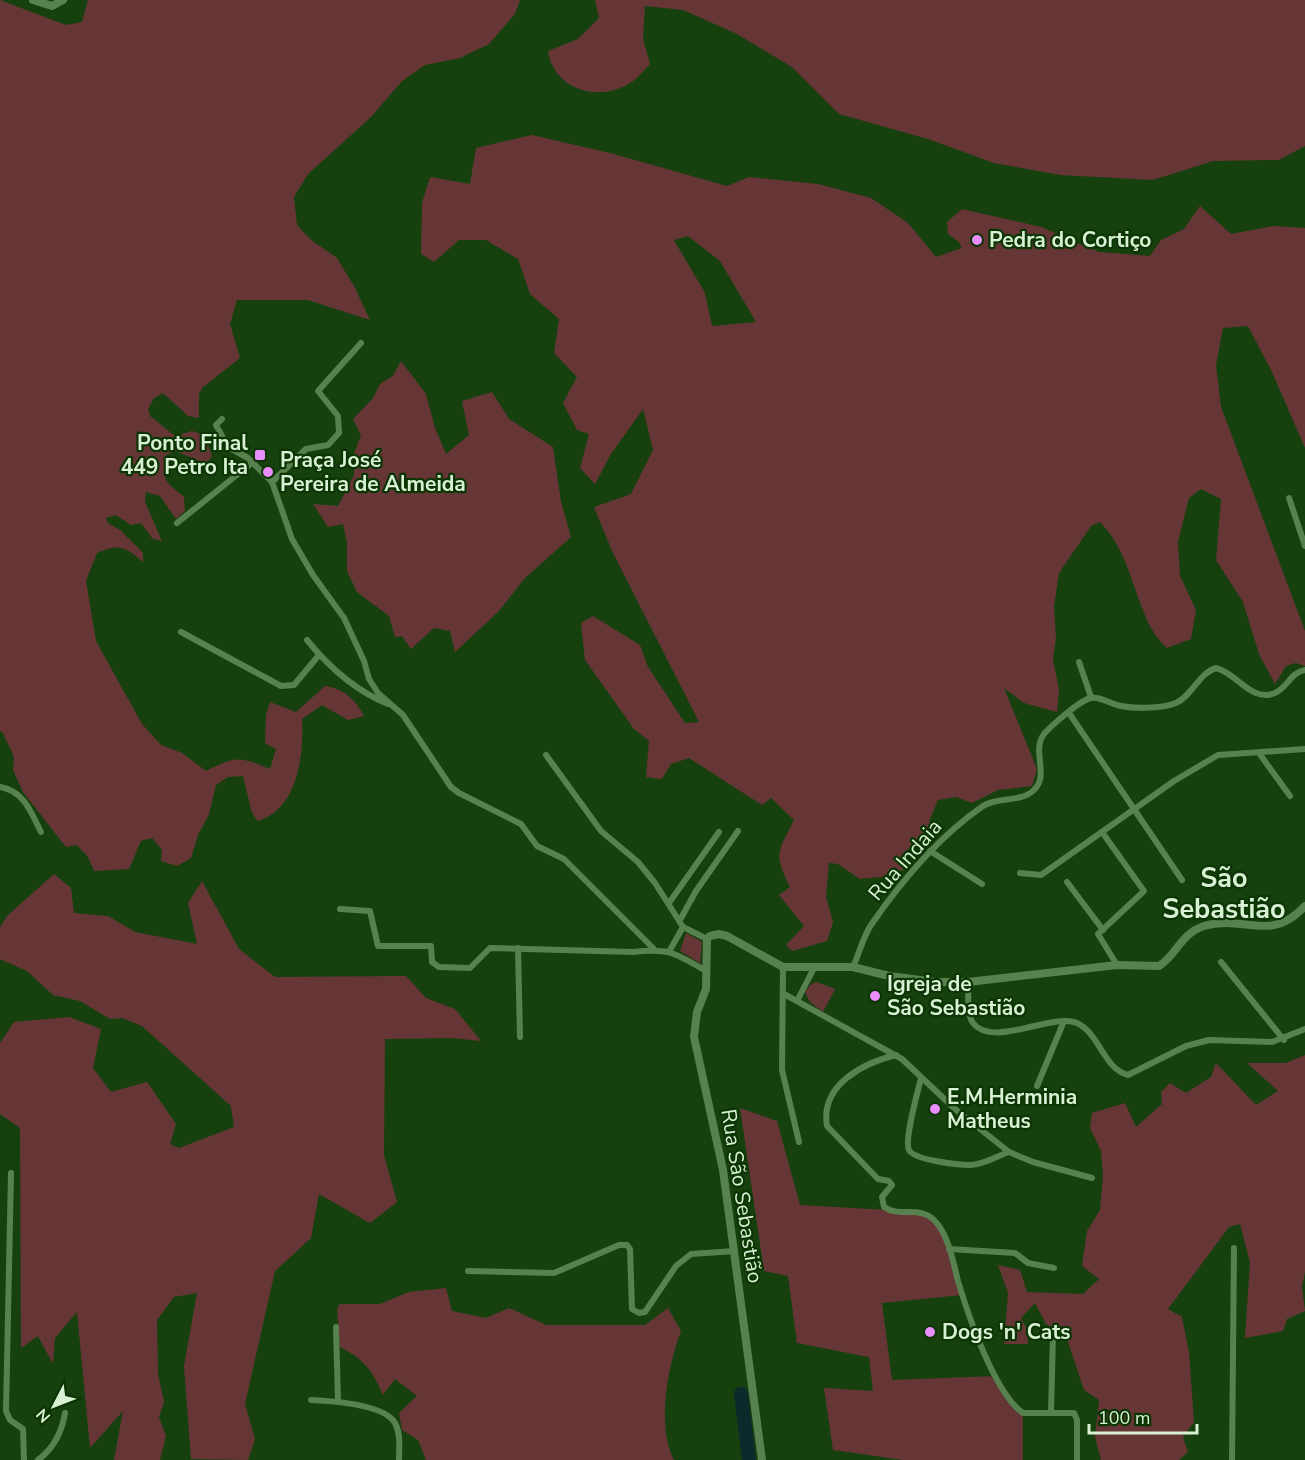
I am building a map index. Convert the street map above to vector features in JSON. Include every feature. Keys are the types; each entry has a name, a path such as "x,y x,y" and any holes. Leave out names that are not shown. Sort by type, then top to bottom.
{"main road":[{"path":"33,0 52,6 63,0"}],"street":[{"path":"272,482 306,449 328,445 339,433 338,416 318,390 361,343"},
{"path":"222,419 216,426 228,447 253,462 272,482 292,539 344,618 364,661 369,679 378,693 403,715 452,787 459,793 521,824 537,846 564,859 654,949"},
{"path":"177,523 253,462"},
{"path":"1289,498 1305,546"},
{"path":"181,632 288,688 294,685 319,655"},
{"path":"307,639 319,655 356,685 393,706"},
{"path":"1078,662 1091,698 1130,707 1170,705 1180,700 1216,668 1255,693 1271,694 1281,690 1297,672 1305,670"},
{"name":"Rua Indaia","path":"853,967 870,927 930,851 984,805 995,800 1024,796 1034,790 1041,779 1040,743 1048,730 1069,712 1091,698"},
{"path":"1069,712 1133,811 1182,880"},
{"path":"1020,873 1041,875 1174,781 1218,755 1305,749"},
{"path":"1259,753 1290,796"},
{"path":"546,755 601,831 638,862 669,903 683,927 707,939 713,935 727,936 783,968 853,967 920,980 968,981 1117,965 1159,966 1193,930 1216,924 1276,926 1291,919 1305,906"},
{"path":"0,787 12,789 21,796 41,832"},
{"path":"680,920 696,891 738,831"},
{"path":"669,903 719,832"},
{"path":"1100,932 1144,891 1102,832"},
{"path":"930,851 982,884"},
{"path":"1067,882 1100,932 1117,965"},
{"path":"340,909 370,911 378,946 431,946 432,962 439,967 470,968 486,949 633,952 654,949 670,950 706,971"},
{"path":"670,950 683,927"},
{"name":"Rua São Sebastião","path":"707,939 706,989 697,1012 694,1037 723,1170 762,1460"},
{"path":"518,948 520,1037"},
{"path":"1221,962 1284,1040"},
{"path":"783,968 782,1070 799,1142"},
{"path":"797,1001 814,968"},
{"path":"968,981 971,1018 977,1026 993,1031 1064,1021 1082,1026 1114,1068 1128,1075 1186,1046 1209,1040 1272,1042 1284,1040 1305,1029"},
{"path":"784,994 896,1055 1009,1152 1023,1159 1092,1178"},
{"path":"1037,1086 1064,1021"},
{"path":"896,1055 866,1064 838,1087 826,1111 826,1126 878,1179 889,1181 892,1185 882,1197 884,1207 890,1211 922,1212 942,1230 962,1295 998,1386 1023,1413 1074,1413 1077,1460"},
{"path":"921,1078 909,1136 910,1152 926,1160 971,1165 1009,1152"},
{"path":"11,1173 6,1411 10,1420 23,1429 24,1460"},
{"path":"468,1271 555,1273 619,1245 627,1245 630,1249 632,1309 639,1313 647,1309 676,1266 691,1254 735,1251"},
{"path":"1232,1460 1234,1248"},
{"path":"949,1249 1015,1253 1028,1263 1054,1268"},
{"path":"336,1327 338,1401"},
{"path":"1051,1412 1053,1335"},
{"path":"311,1400 338,1401 363,1406 392,1419 398,1430 399,1460"},
{"path":"38,1460 55,1442 62,1429 65,1413"}],"shaded area":[{"path":"0,0 66,25 82,22 88,0 520,0 515,14 489,44 460,58 425,65 402,81 371,117 308,174 294,197 297,225 311,240 337,258 370,320 308,300 237,300 230,324 240,358 202,388 199,394 199,418 188,416 163,393 154,398 148,409 150,416 175,436 192,431 204,435 212,456 206,464 176,451 166,455 164,475 184,497 185,511 176,519 160,496 146,492 145,502 162,541 152,538 141,523 131,525 116,515 106,518 108,523 120,530 143,553 143,562 122,548 105,550 97,553 86,581 96,641 142,724 161,745 182,753 206,771 231,760 244,760 270,769 276,749 265,743 266,715 270,702 296,712 325,686 332,687 348,696 364,716 348,720 322,705 302,719 302,748 296,779 282,805 271,815 258,821 252,813 243,776 228,777 216,785 209,814 198,835 191,858 177,866 161,861 162,850 152,838 141,841 129,869 94,871 88,857 77,845 66,847 23,792 13,770 14,757 0,731"},
{"path":"595,0 1305,0 1305,146 1279,160 1213,161 1153,180 1060,175 994,163 928,139 839,114 792,67 737,34 683,10 645,6 643,39 650,64 635,79 621,88 595,92 582,90 560,76 552,65 548,51 578,39 599,18"},
{"path":"532,135 610,153 727,186 749,177 818,184 871,198 908,223 936,257 962,248 959,242 948,234 947,222 962,209 1041,227 1099,252 1150,256 1161,240 1184,229 1200,206 1231,234 1273,226 1305,228 1305,448 1272,372 1248,326 1223,328 1216,365 1221,407 1305,631 1305,666 1296,663 1286,666 1275,684 1259,654 1243,602 1216,560 1221,499 1201,489 1189,498 1178,542 1180,576 1196,610 1191,639 1167,648 1156,636 1148,622 1129,571 1112,537 1100,522 1091,526 1059,573 1054,606 1056,637 1053,659 1059,690 1057,712 1024,703 1004,688 1037,769 1032,786 998,790 972,803 956,797 938,800 929,821 933,829 902,854 905,869 881,877 860,879 838,864 829,863 826,897 833,922 827,941 792,951 786,945 804,926 779,895 790,887 781,867 780,853 781,846 794,820 771,798 762,805 689,758 671,764 662,779 646,777 649,741 634,729 585,660 581,623 593,616 640,645 648,667 685,723 699,722 612,551 594,507 631,494 653,450 643,409 611,454 595,484 580,468 589,434 577,430 563,403 577,377 554,353 559,319 530,294 518,259 486,240 459,240 434,262 421,254 422,203 430,177 470,184 476,148","holes":["688,236 720,261 756,322 712,326 705,293 674,240"]},
{"path":"401,361 426,394 435,428 446,454 469,435 462,401 492,392 509,419 553,447 561,502 571,537 524,579 499,611 455,652 450,631 434,628 411,649 402,636 395,637 389,616 357,592 347,571 347,542 343,524 328,527 313,504 338,506 354,475 354,454 361,435 353,419 373,398 380,384 393,376"},
{"path":"54,874 71,888 74,913 108,916 135,932 197,944 188,903 202,881 239,949 275,977 406,976 426,998 455,1009 481,1041 451,1038 385,1039 384,1155 397,1202 370,1223 319,1194 311,1238 275,1271 245,1404 255,1439 248,1460 191,1459 184,1366 197,1293 174,1297 157,1320 158,1374 164,1402 159,1417 166,1436 160,1460 114,1460 123,1411 90,1448 77,1312 55,1338 53,1364 38,1336 21,1348 20,1128 0,1114 0,1043 14,1022 69,1017 101,1029 93,1068 111,1092 147,1082 176,1124 170,1144 179,1148 234,1127 231,1106 142,1026 122,1018 110,1019 80,1001 53,995 27,971 0,959 0,927 8,915"},
{"path":"686,933 702,942 700,963 680,951"},
{"path":"817,982 835,989 823,1012 810,1002 805,992 811,984"},
{"path":"1305,1055 1305,1272 1302,1286 1305,1311 1287,1319 1283,1331 1245,1338 1250,1262 1240,1224 1229,1227 1168,1309 1182,1317 1189,1352 1194,1422 1183,1437 1188,1452 1179,1460 1101,1460 1095,1437 1099,1400 1084,1390 1066,1336 1046,1324 1035,1303 1021,1318 1027,1329 1028,1344 1004,1344 1008,1293 998,1265 1020,1270 1027,1292 1083,1294 1099,1279 1082,1266 1087,1231 1100,1210 1103,1176 1101,1151 1090,1128 1092,1113 1125,1103 1136,1127 1162,1104 1161,1092 1170,1083 1186,1093 1211,1077 1216,1063 1256,1105 1278,1091 1247,1063 1286,1063"},
{"path":"740,1108 777,1121 800,1205 922,1212 942,1230 962,1295 882,1303 892,1380 996,1376 1023,1413 1023,1460 903,1460 833,1450 824,1388 873,1391 869,1357 797,1343 788,1276 764,1271"},
{"path":"446,1288 452,1311 486,1318 509,1308 546,1325 645,1325 668,1308 681,1331 668,1378 665,1413 669,1446 674,1460 426,1460 418,1440 402,1430 399,1413 417,1396 395,1379 383,1395 367,1366 356,1356 340,1347 337,1309 340,1304 380,1304 409,1292"}],"waterway":[{"path":"741,1394 749,1460"}],"place":[{"name":"Pedra do Cortiço","path":"977,240"},
{"name":"Ponto Final 449 Petro Ita","path":"260,455"},
{"name":"Praça José Pereira de Almeida","path":"268,472"},
{"name":"Igreja de São Sebastião","path":"875,996"},
{"name":"E.M.Herminia Matheus","path":"935,1109"},
{"name":"Dogs 'n' Cats","path":"930,1332"}],"district":[{"name":"São Sebastião","path":"1224,894"}]}
